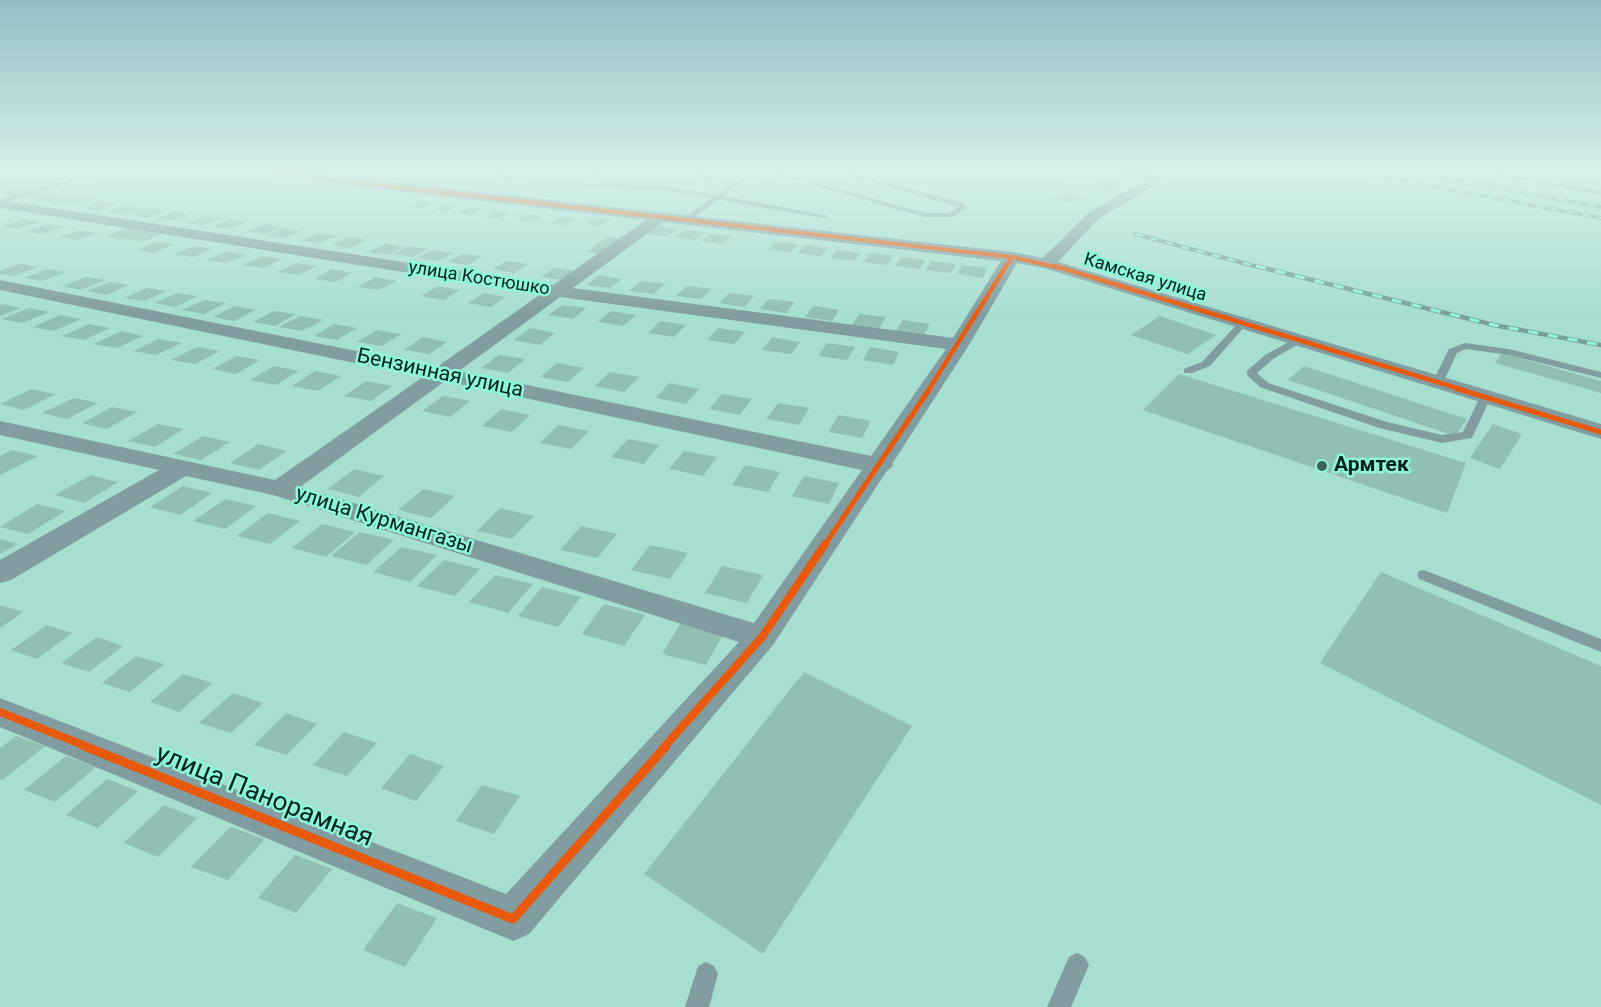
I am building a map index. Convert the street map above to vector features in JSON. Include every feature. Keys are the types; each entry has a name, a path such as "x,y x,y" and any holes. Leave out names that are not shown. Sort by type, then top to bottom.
{"street":[{"name":"улица Костюшко","path":"107,220 556,291 959,345"},
{"path":"280,489 656,220"},
{"name":"Камская улица","path":"677,220 1012,257 1047,264 1601,432"},
{"path":"1047,264 1089,220"},
{"path":"762,637 880,466 959,345 1012,257"},
{"name":"Бензинная улица","path":"0,285 442,374 880,466"},
{"name":"улица Курмангазы","path":"5,434 280,489 762,637"},
{"path":"0,573 182,468"},
{"name":"улица Панорамная","path":"0,712 513,919 762,637"}],"lane":[{"path":"1188,371 1206,364 1243,323"},
{"path":"1298,340 1269,357 1251,373 1264,385 1383,425 1443,439 1468,435 1485,397"},
{"path":"1438,382 1454,351 1465,346 1509,352 1601,375"},
{"path":"1424,575 1601,646"},
{"path":"1059,1007 1077,965"},
{"path":"697,1007 706,974"}],"building":[{"path":"21,220 40,222 18,229 2,226"},
{"path":"194,220 216,220 203,225 186,223"},
{"path":"229,220 246,222 229,229 211,227"},
{"path":"557,220 574,220 566,225 551,224"},
{"path":"593,220 610,220 601,226 587,224"},
{"path":"48,224 64,227 42,234 26,232"},
{"path":"265,224 283,227 265,234 247,232"},
{"path":"657,226 678,229 668,236 647,234"},
{"path":"127,228 162,234 142,242 106,236"},
{"path":"283,228 301,231 284,238 266,236"},
{"path":"80,230 97,233 76,240 59,238"},
{"path":"684,230 706,232 696,240 675,237"},
{"path":"318,233 337,236 320,243 301,241"},
{"path":"711,234 732,236 723,244 701,241"},
{"path":"349,237 368,240 351,248 332,245"},
{"path":"607,237 624,239 604,254 587,252"},
{"path":"156,242 174,244 154,253 136,250"},
{"path":"776,242 798,244 791,252 768,250"},
{"path":"385,244 404,247 388,255 368,252"},
{"path":"806,245 828,248 821,256 798,253"},
{"path":"194,246 212,249 193,257 174,254"},
{"path":"408,246 428,249 413,257 393,254"},
{"path":"433,250 453,253 438,261 417,258"},
{"path":"837,250 861,253 854,261 831,258"},
{"path":"227,252 246,255 226,263 207,260"},
{"path":"869,253 893,256 887,265 863,262"},
{"path":"462,254 483,256 469,265 447,262"},
{"path":"262,256 282,259 263,268 243,265"},
{"path":"901,257 925,260 920,269 895,266"},
{"path":"507,261 528,264 514,273 493,269"},
{"path":"931,261 956,264 951,273 926,270"},
{"path":"297,263 317,266 298,275 278,272"},
{"path":"20,264 38,267 14,276 0,274 0,271"},
{"path":"962,265 987,268 983,278 958,274"},
{"path":"554,268 577,271 564,280 541,277"},
{"path":"48,269 66,272 42,281 24,278"},
{"path":"332,269 352,273 335,282 314,279"},
{"path":"599,275 622,279 610,288 587,285"},
{"path":"86,277 105,280 81,290 62,286"},
{"path":"375,277 397,281 379,290 358,287"},
{"path":"641,281 665,284 653,294 629,291"},
{"path":"110,282 129,285 106,295 86,291"},
{"path":"437,286 460,290 444,300 421,296"},
{"path":"687,286 712,289 701,299 676,296"},
{"path":"147,288 167,291 144,301 124,298"},
{"path":"177,293 198,296 175,307 154,303"},
{"path":"484,293 506,297 491,307 468,303"},
{"path":"729,293 754,296 744,307 719,303"},
{"path":"769,299 795,302 786,313 760,309"},
{"path":"205,300 226,303 204,314 182,310"},
{"path":"0,305 21,308 0,316"},
{"path":"562,305 586,308 573,319 548,315"},
{"path":"235,306 256,310 234,321 213,317"},
{"path":"813,306 839,310 832,321 805,317"},
{"path":"29,308 49,312 22,323 2,319"},
{"path":"274,311 296,314 275,326 253,322"},
{"path":"611,311 636,315 623,326 598,322"},
{"path":"859,314 886,317 879,329 852,325"},
{"path":"60,315 81,319 54,331 33,327"},
{"path":"300,316 323,320 302,331 279,327"},
{"path":"1160,316 1216,335 1188,354 1131,335"},
{"path":"903,320 930,324 924,335 896,331"},
{"path":"660,321 686,325 674,337 648,333"},
{"path":"89,324 110,328 84,340 62,336"},
{"path":"334,324 357,328 337,340 314,336"},
{"path":"530,328 555,333 540,345 514,340"},
{"path":"718,328 745,332 734,344 707,340"},
{"path":"377,330 401,334 382,346 357,342"},
{"path":"121,331 143,336 117,348 94,344"},
{"path":"423,337 447,342 429,354 404,350"},
{"path":"772,337 800,342 791,354 762,350"},
{"path":"159,339 182,343 156,355 133,351"},
{"path":"827,343 855,347 847,360 818,356"},
{"path":"197,347 220,351 195,364 171,360"},
{"path":"870,347 899,352 893,365 863,360"},
{"path":"1502,353 1601,381 1601,393 1495,363"},
{"path":"499,355 525,359 508,373 481,368"},
{"path":"236,356 260,360 236,374 212,369"},
{"path":"557,363 584,368 568,382 540,377"},
{"path":"274,366 299,371 276,385 250,380"},
{"path":"1304,366 1467,419 1455,436 1288,380"},
{"path":"315,371 341,376 318,391 292,386"},
{"path":"610,372 639,377 624,392 595,386"},
{"path":"1179,374 1466,463 1447,513 1143,410"},
{"path":"366,381 392,386 371,401 344,396"},
{"path":"669,383 699,389 686,404 656,398"},
{"path":"32,389 55,394 24,410 0,404"},
{"path":"722,394 752,399 740,415 709,409"},
{"path":"443,396 470,401 450,417 422,411"},
{"path":"74,398 98,403 67,419 42,413"},
{"path":"778,403 809,408 799,425 766,419"},
{"path":"112,407 137,412 107,429 82,423"},
{"path":"501,409 530,415 512,432 482,426"},
{"path":"838,415 871,421 862,438 829,432"},
{"path":"158,424 184,429 155,447 128,441"},
{"path":"1493,424 1522,434 1500,469 1470,458"},
{"path":"558,425 589,431 571,449 540,443"},
{"path":"203,436 230,442 201,460 173,454"},
{"path":"628,439 659,445 644,464 611,457"},
{"path":"258,444 287,451 259,470 230,463"},
{"path":"12,450 38,456 0,475 0,456"},
{"path":"684,451 717,457 703,476 669,469"},
{"path":"745,465 780,472 768,492 732,485"},
{"path":"354,469 384,476 359,497 328,489"},
{"path":"91,475 118,482 84,503 55,495"},
{"path":"804,476 839,483 829,504 792,496"},
{"path":"183,486 212,493 180,515 150,507"},
{"path":"423,489 455,496 431,518 398,510"},
{"path":"226,499 256,506 225,529 193,521"},
{"path":"37,504 66,511 28,534 0,527"},
{"path":"500,508 534,516 512,539 477,531"},
{"path":"268,513 300,521 270,544 237,536"},
{"path":"322,524 355,532 326,557 292,548"},
{"path":"581,526 617,534 597,558 560,550"},
{"path":"360,532 394,540 366,565 331,556"},
{"path":"0,539 18,544 0,554"},
{"path":"650,545 688,553 670,579 631,570"},
{"path":"402,547 437,555 410,582 373,572"},
{"path":"444,560 480,569 455,596 417,586"},
{"path":"722,566 763,575 747,603 705,593"},
{"path":"1381,572 1601,666 1601,805 1320,663"},
{"path":"495,575 533,584 508,613 469,602"},
{"path":"542,587 581,597 558,627 518,616"},
{"path":"604,604 645,615 624,646 582,634"},
{"path":"0,605 23,612 0,628"},
{"path":"681,622 724,633 706,665 662,654"},
{"path":"47,625 72,633 37,659 11,650"},
{"path":"97,637 123,646 89,672 61,663"},
{"path":"136,656 164,664 130,692 102,683"},
{"path":"804,672 912,726 763,954 644,874"},
{"path":"183,674 212,683 179,712 150,702"},
{"path":"233,693 263,703 231,733 199,723"},
{"path":"286,713 317,724 287,755 254,745"},
{"path":"344,732 377,743 347,776 313,765"},
{"path":"16,736 45,746 3,780 0,779 0,748"},
{"path":"410,754 444,766 416,801 381,788"},
{"path":"66,756 96,767 55,802 24,790"},
{"path":"107,779 138,791 98,828 66,815"},
{"path":"482,785 520,796 494,834 456,821"},
{"path":"164,805 197,818 158,857 124,843"},
{"path":"230,827 265,839 228,880 191,867"},
{"path":"295,855 332,869 296,913 258,898"},
{"path":"397,903 437,918 405,967 363,950"}],"railway":[{"path":"1135,234 1262,268"},
{"path":"1256,266 1494,325 1601,345"}],"cycle path":[{"path":"687,220 1012,257 1047,264 1601,432"},
{"path":"0,712 513,919 762,637 959,345 1012,257"}],"place":[{"name":"Армтек","path":"1322,466"}]}
